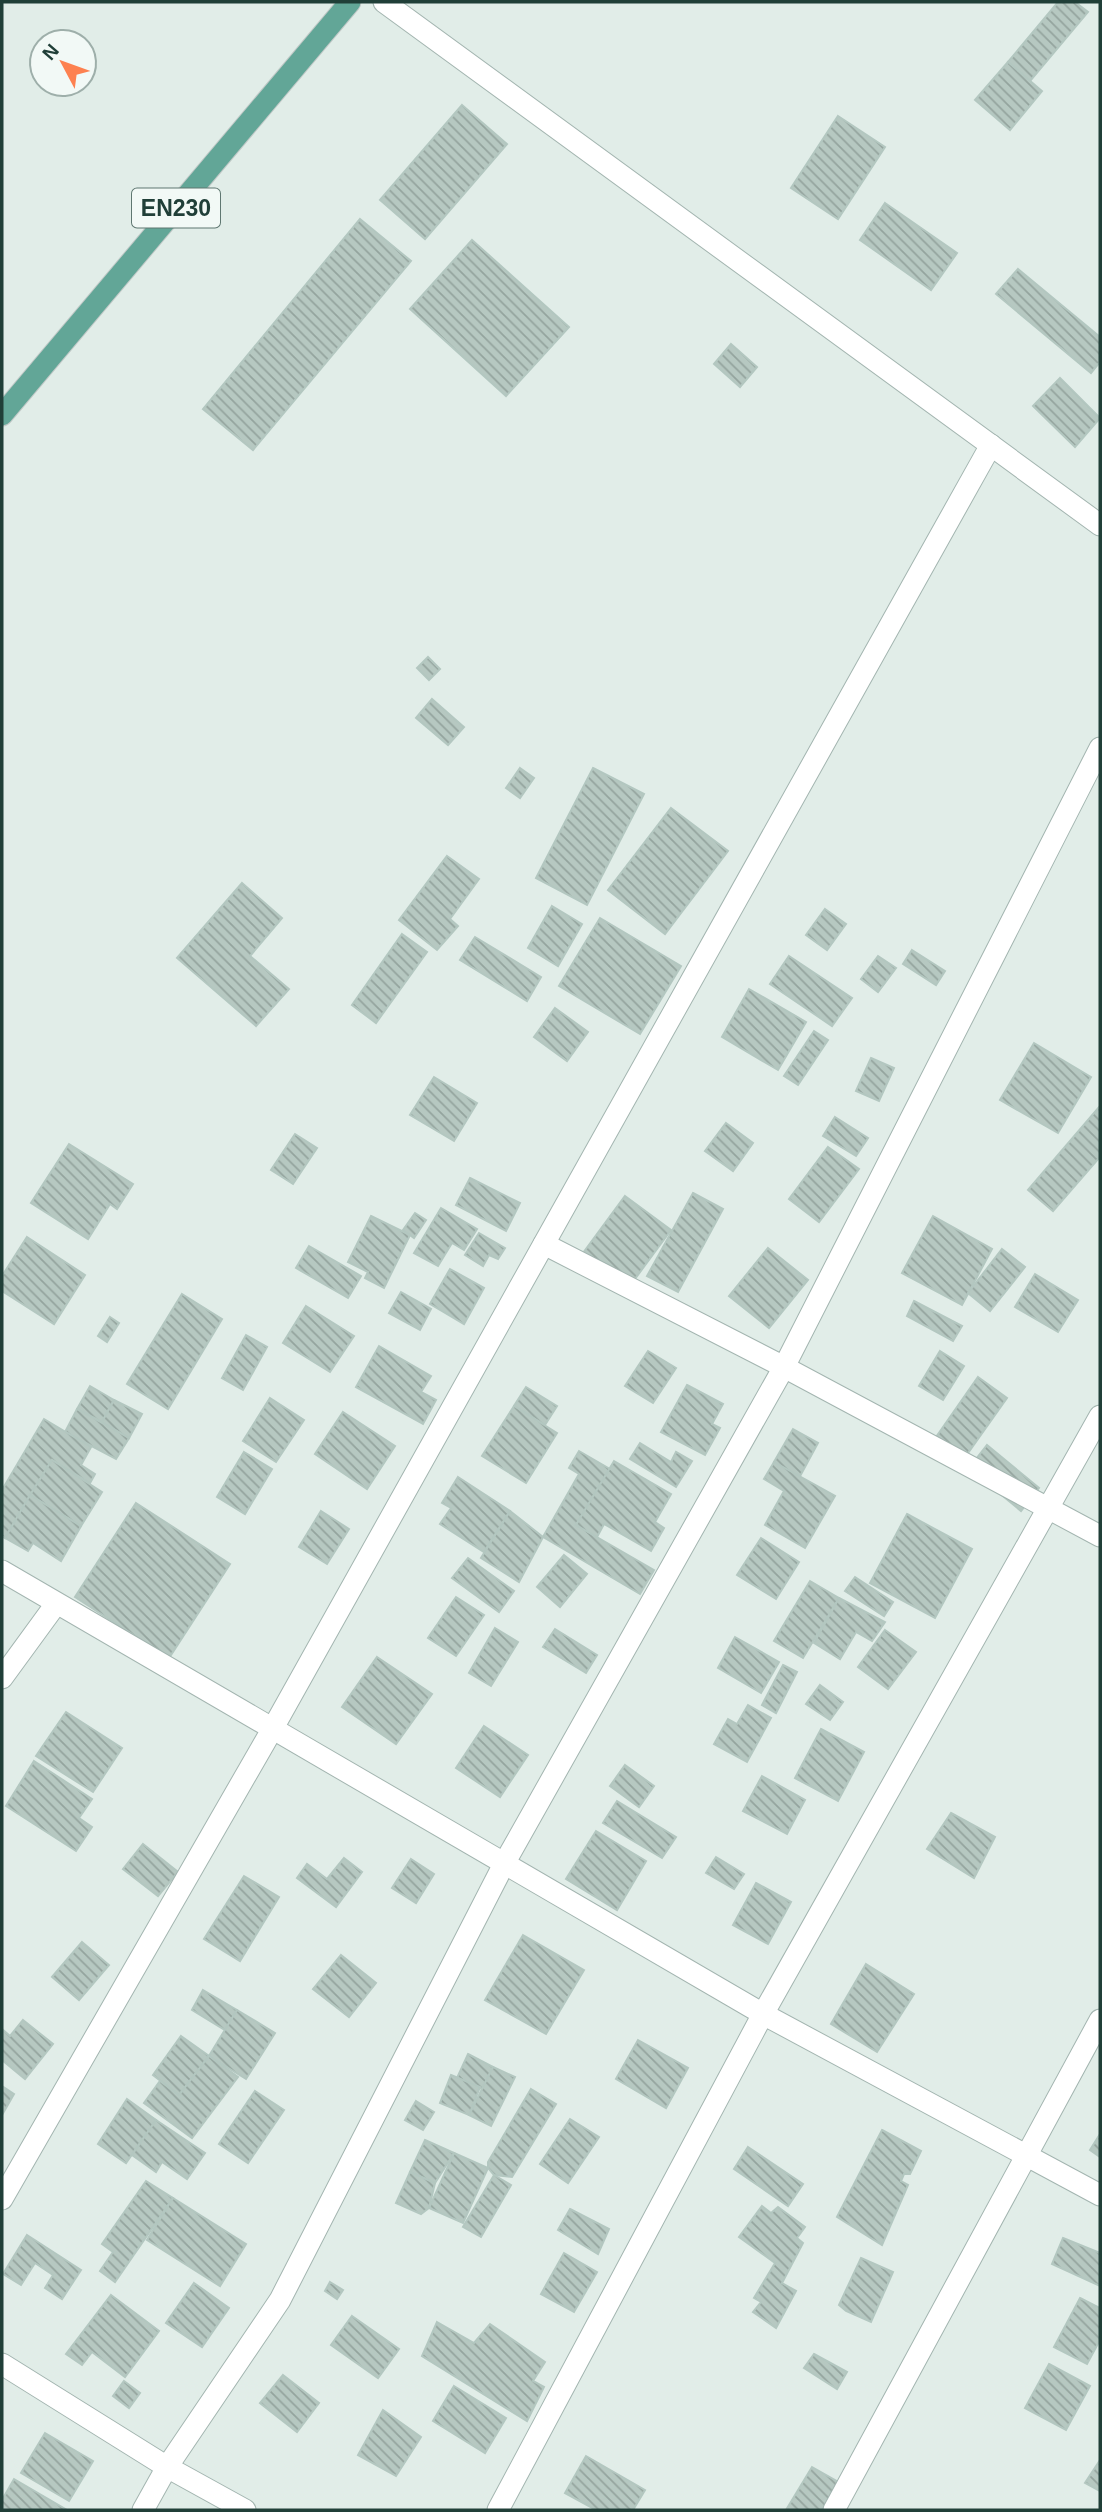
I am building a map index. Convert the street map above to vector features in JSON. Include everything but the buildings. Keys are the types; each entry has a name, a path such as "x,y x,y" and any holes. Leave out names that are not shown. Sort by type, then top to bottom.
{"main road":[{"name":"EN230","path":"2,415 350,2"}],"street":[{"path":"384,2 1100,525"},
{"path":"2,2199 273,1728 991,445"},
{"path":"143,2510 167,2467 280,2300 505,1862 784,1367 1100,748"},
{"path":"544,1244 784,1367 1100,1536"},
{"path":"498,2510 763,2014 1051,1508 1100,1416"},
{"path":"2,1571 763,2014 1100,2195"},
{"path":"2,1678 56,1604"},
{"path":"834,2510 1100,2021"},
{"path":"2,2364 167,2467 245,2510"}]}
